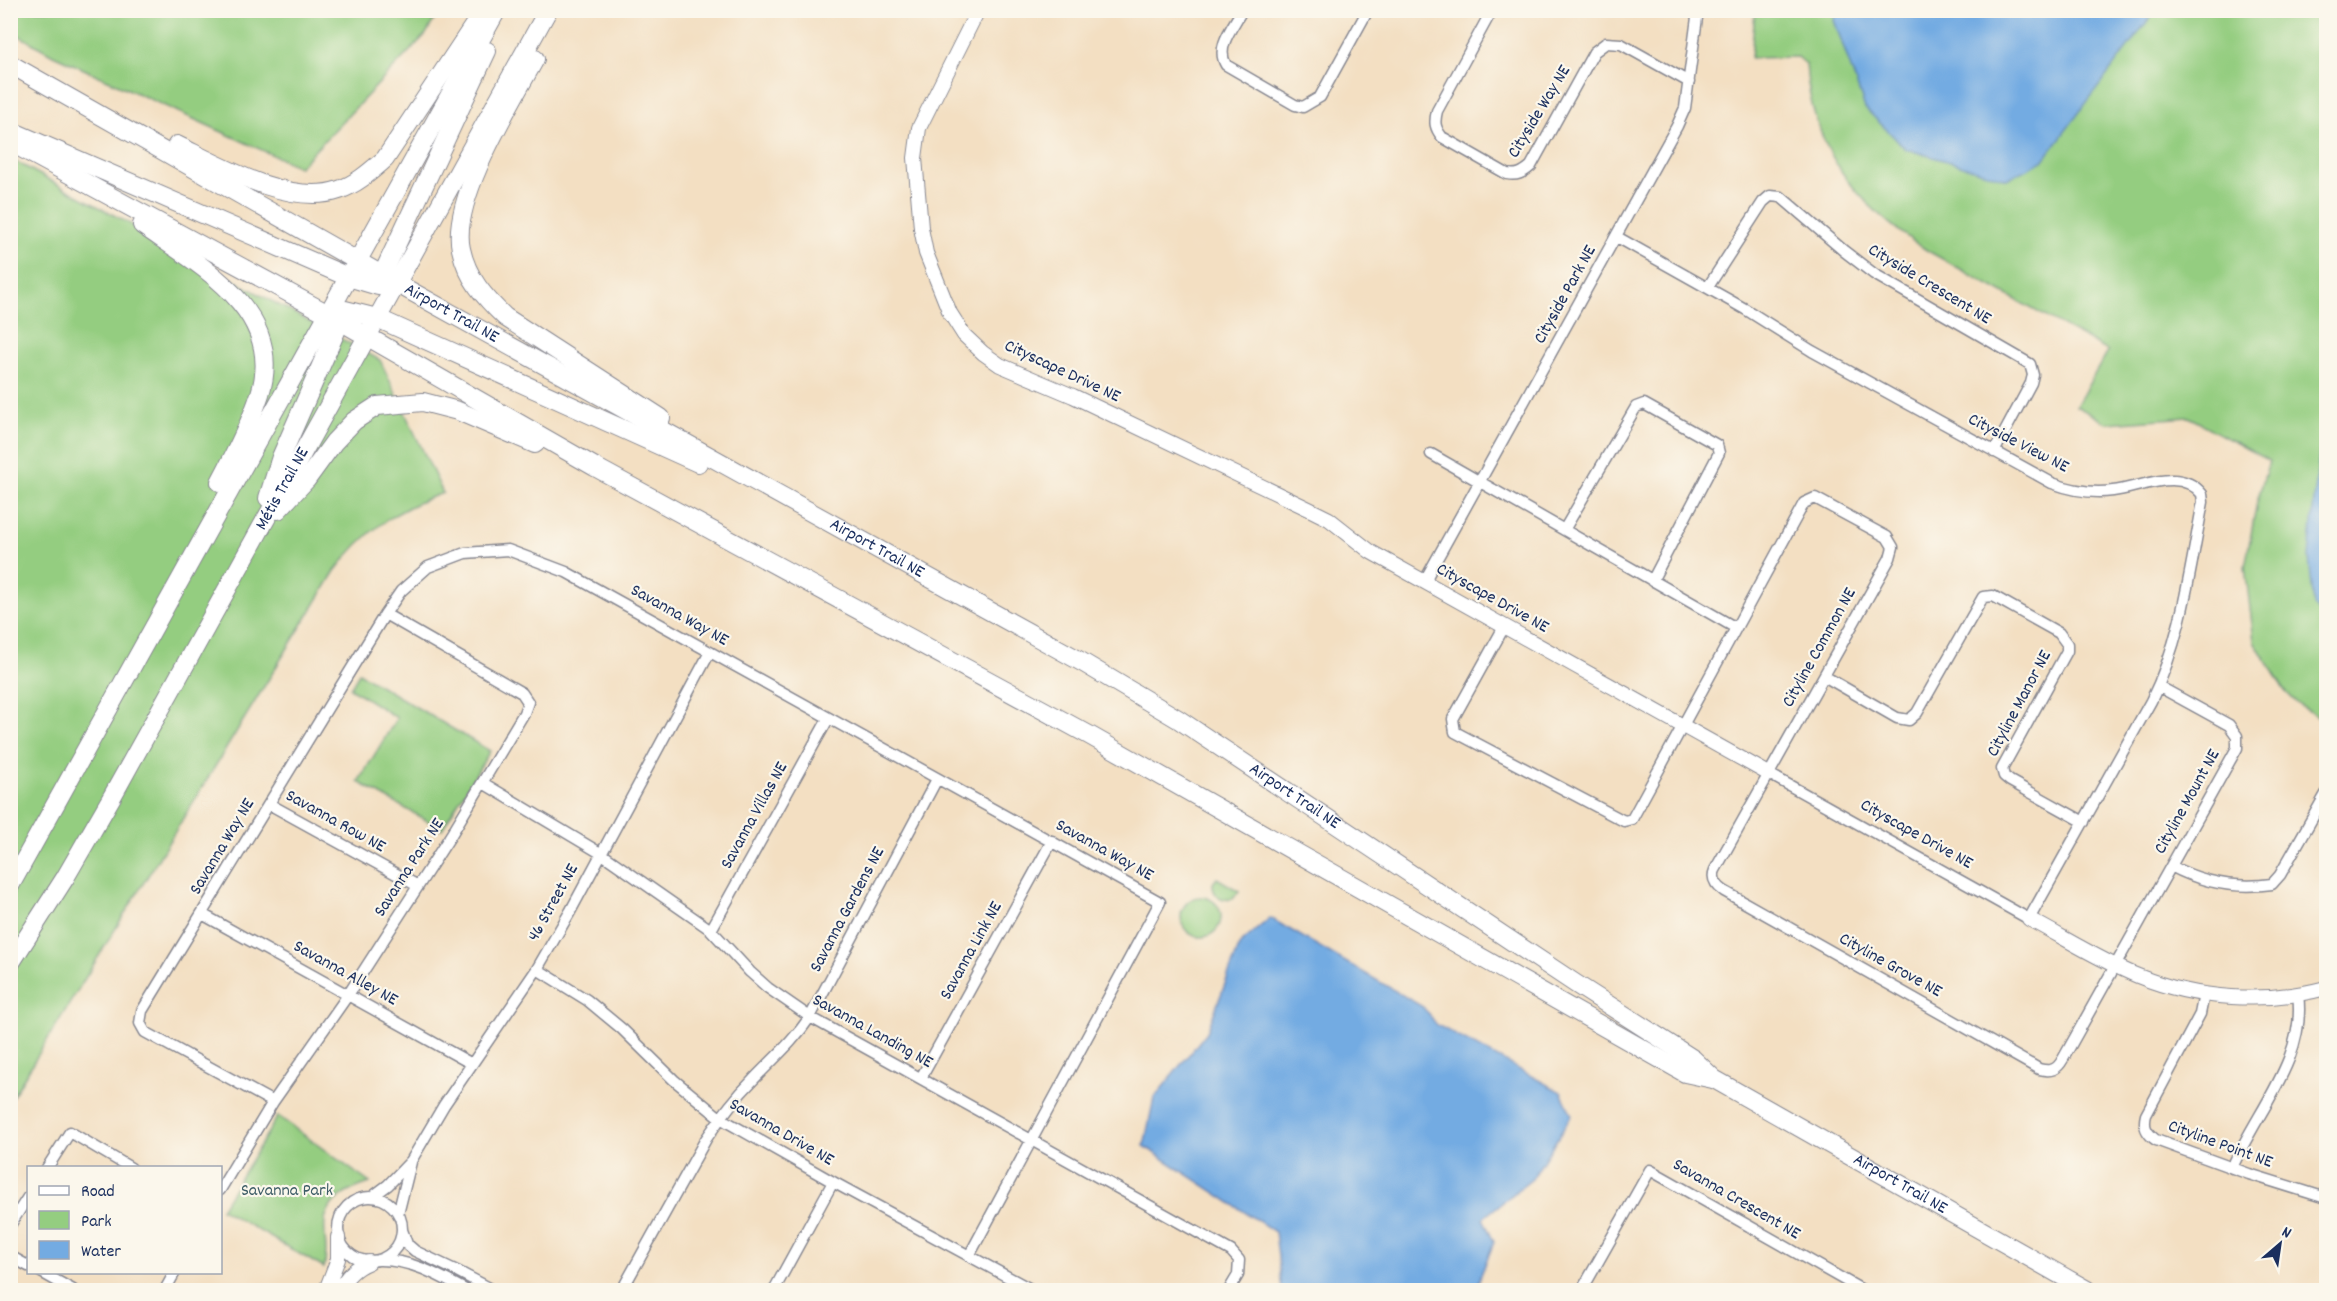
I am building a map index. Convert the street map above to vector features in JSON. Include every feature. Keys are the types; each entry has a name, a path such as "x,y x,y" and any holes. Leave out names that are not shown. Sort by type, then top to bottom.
{"main road":[{"path":"10,63 213,163 258,182 302,194 322,193 338,191 349,186 369,174 385,159 484,10"},
{"path":"257,534 281,457 352,279 357,260 497,10"},
{"path":"10,130 352,279 385,281 504,10"},
{"name":"Métis Trail NE","path":"10,964 65,878 366,338 385,281 548,10"},
{"path":"560,10 465,198 460,222 460,248 469,274 484,297 505,317 818,517"},
{"name":"Airport Trail NE","path":"10,63 357,260 385,281 1082,662 1178,719 1576,984 1694,1059 1714,1079 2086,1290"},
{"name":"Airport Trail NE","path":"10,142 338,315 366,338 595,467 1089,735 1685,1073 1714,1079"},
{"path":"69,780 100,706 238,447 260,393 264,353 261,335 252,316 238,299 199,265 78,178"},
{"path":"338,315 373,317 818,517"},
{"path":"10,886 338,315"},
{"path":"257,534 307,478 334,442 354,421 377,406 423,402 458,411 595,467"}],"street":[{"name":"Cityscape Drive NE","path":"978,10 919,128 915,158 919,210 926,253 950,313 964,335 983,353 1000,365 1073,396 1329,519 1371,552 2116,966 2164,985 2204,994 2240,997 2298,995 2326,988"},
{"path":"1242,10 1221,50 1226,65 1302,107 1320,97 1368,10"},
{"name":"Cityside Way NE","path":"1492,10 1437,111 1434,121 1435,128 1442,137 1507,174 1514,176 1531,166 1594,52 1606,43 1621,44 1689,82"},
{"name":"Cityside Park NE","path":"1424,582 1677,126 1685,108 1698,10"},
{"name":"Cityside Crescent NE","path":"1707,287 1763,202 1770,195 1781,197 1874,274 2030,364 2031,383 1994,452"},
{"name":"Cityside View NE","path":"1617,237 1707,287 1798,343 2037,476 2067,488 2113,491 2159,480 2180,481 2192,485 2202,494 2203,502 2178,627 2165,672 2029,919"},
{"path":"1564,530 1636,407 1644,404 1717,445 1719,453 1652,581"},
{"path":"1431,454 1736,628 1632,819 1623,821 1455,732 1453,719 1504,627"},
{"name":"Cityline Common NE","path":"1736,628 1804,503 1815,498 1887,537 1893,547 1890,558 1769,774"},
{"name":"Savanna Way NE","path":"273,1102 145,1032 140,1023 142,1011 401,591 429,567 465,553 508,550 566,572 1160,902 969,1256"},
{"name":"Cityline Manor NE","path":"1824,676 1897,718 1909,720 1917,713 1983,597 1993,596 2050,628 2064,639 2067,651 2002,769 2004,776 2010,781 2084,822"},
{"name":"Savanna Park NE","path":"222,1187 273,1102 348,995 418,886 483,783 524,713 528,702 522,693 385,614"},
{"name":"46 Street NE","path":"372,1197 388,1185 411,1161 444,1105 537,969 602,854 710,652"},
{"name":"Cityline Mount NE","path":"2116,966 2237,748 2237,736 2229,725 2158,686"},
{"name":"Savanna Villas NE","path":"711,930 828,719"},
{"name":"Cityline Grove NE","path":"1769,774 1715,870 1713,875 1719,887 2039,1069 2052,1071 2061,1062 2116,966"},
{"name":"Savanna Gardens NE","path":"622,1290 706,1138 752,1080 784,1051 810,1017 937,778"},
{"name":"Savanna Landing NE","path":"483,783 602,854 711,930 768,988 810,1017 1231,1251 1239,1260 1238,1275 1229,1290"},
{"path":"2171,866 2189,876 2209,881 2250,886 2272,884 2280,875 2326,794"},
{"name":"Savanna Row NE","path":"269,804 418,886"},
{"name":"Savanna Link NE","path":"921,1078 1052,841"},
{"name":"Savanna Alley NE","path":"202,914 472,1064"},
{"name":"Savanna Drive NE","path":"537,969 587,1000 674,1080 720,1118 1032,1290"},
{"name":"Cityline Point NE","path":"2204,994 2200,1014 2146,1115 2144,1123 2150,1136 2232,1168 2326,1198"},
{"path":"2232,1168 2292,1053 2299,1024 2298,995"},
{"path":"48,1166 70,1132 129,1166"},
{"name":"46 Street NE","path":"400,1219 411,1161"},
{"name":"Savanna Crescent NE","path":"1587,1289 1650,1170 1862,1290"},
{"path":"774,1290 833,1182"},
{"path":"326,1290 338,1259 337,1227 347,1206 355,1200 372,1197 383,1200 400,1219 404,1239 410,1248 493,1290"},
{"path":"10,1225 27,1199"},
{"path":"339,1290 356,1267 390,1254 397,1246 401,1236 400,1219"},
{"path":"338,1237 342,1246 358,1260 408,1263 430,1271 465,1290"},
{"path":"10,1256 27,1265"},
{"path":"45,1274 73,1290"},
{"path":"165,1290 174,1274"}],"green space":[{"path":"11,10 439,11 426,34 299,167 53,55 11,31"},
{"path":"1755,11 2326,11 2326,721 2300,706 2285,691 2254,641 2245,567 2257,502 2269,461 2189,417 2107,423 2076,406 2108,351 1928,251 1880,215 1860,195 1828,149 1817,123 1806,64 1798,57 1751,58"},
{"path":"11,159 380,360 443,493 411,506 383,523 358,544 335,571 11,1099"},
{"path":"359,673 490,751 442,829 358,782 397,718 350,688"},
{"path":"1217,878 1239,891 1233,899 1225,899 1216,894 1213,883"},
{"path":"1201,897 1215,903 1221,917 1215,931 1201,937 1187,931 1181,917 1187,903"},
{"name":"Savanna Park","path":"278,1116 370,1183 336,1200 327,1213 324,1268 222,1210"}],"water":[{"path":"2155,10 2043,161 2007,179 1906,149 1865,108 1834,20 1837,11"},
{"path":"2326,416 2326,624 2314,605 2309,558 2314,500"},
{"path":"1270,918 1423,1007 1437,1025 1561,1092 1572,1115 1532,1179 1483,1218 1494,1242 1475,1290 1282,1290 1275,1232 1144,1146 1154,1098 1207,1032 1240,944"}]}
